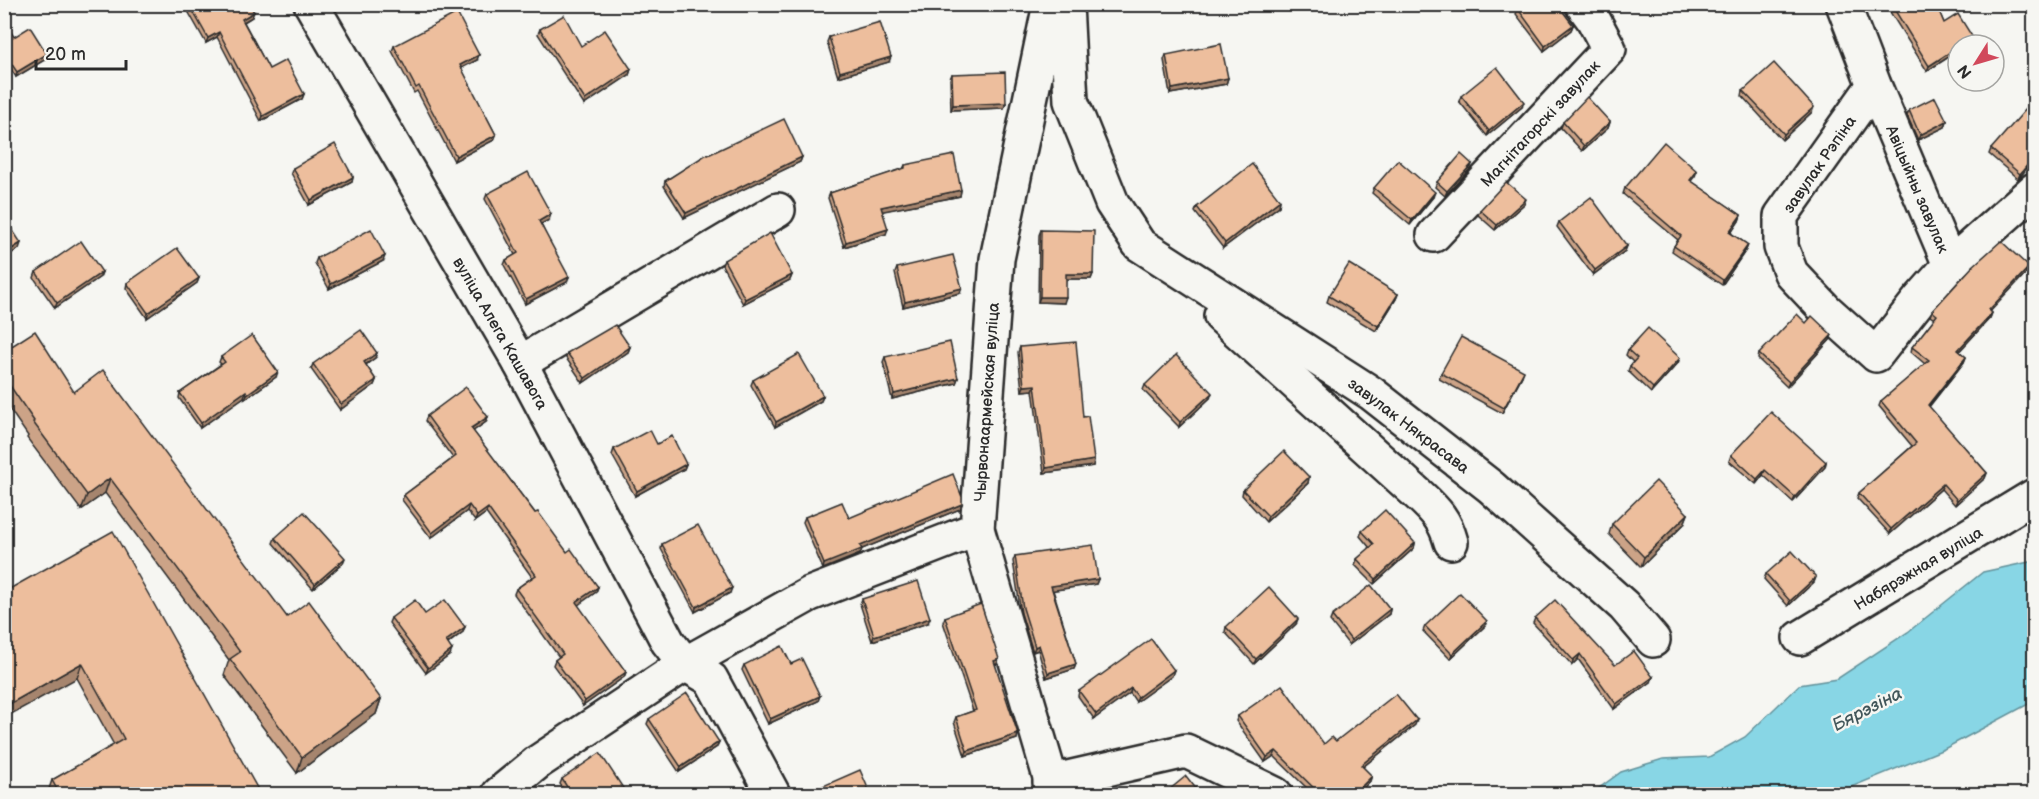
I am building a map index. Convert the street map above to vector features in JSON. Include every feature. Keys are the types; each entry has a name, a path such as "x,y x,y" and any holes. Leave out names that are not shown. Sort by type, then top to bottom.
{"street":[{"name":"вуліца Алега Кашавога","path":"311,4 520,363 668,642 685,664"},
{"name":"Чырвонаармейская вуліца","path":"1050,4 997,259 977,529 1052,788"},
{"name":"завулак Някрасава","path":"1066,4 1071,101 1112,203 1139,244 1420,496 1447,527 1450,542"},
{"name":"Магнітагорскі завулак","path":"1434,235 1609,49 1582,4"},
{"name":"Авіцыйны завулак","path":"1843,4 1874,85 1950,265 1918,300 1876,355"},
{"name":"завулак Рэпіна","path":"1874,85 1781,216 1780,247 1791,273 1826,310 1876,355"},
{"path":"1950,265 2034,190"},
{"path":"520,363 778,210"},
{"name":"завулак Някрасава","path":"1139,244 1371,393 1491,487 1624,606 1653,640"},
{"name":"Набярэжная вуліца","path":"1800,638 2034,496"},
{"path":"499,795 538,762 685,664 810,594 977,529"},
{"path":"685,664 711,679 773,795"},
{"path":"1052,788 1186,751 1275,795"}],"water":[{"name":"Бярэзіна","path":"2034,561 2034,701 1944,749 1834,794 1591,794 1621,772 1663,759 1709,757 1745,737 1799,685 1837,679 1908,632 1983,572"}],"building":[{"path":"189,4 249,4 254,12 242,19 269,69 286,60 304,94 263,116 219,32 208,38"},
{"path":"1524,4 1567,4 1561,9 1573,25 1545,46 1518,9"},
{"path":"1891,4 1936,4 1944,23 1958,14 1970,33 1946,33 1946,55 1929,66"},
{"path":"457,13 479,55 460,65 496,135 456,156 419,86 416,88 394,46"},
{"path":"564,15 581,46 605,30 631,69 585,100 540,29"},
{"path":"880,22 891,57 840,72 829,37"},
{"path":"30,27 47,54 17,72 11,63 4,67 4,36 11,32 14,37"},
{"path":"1221,44 1228,78 1172,89 1166,55"},
{"path":"1774,63 1814,107 1784,134 1743,91"},
{"path":"1497,67 1524,102 1489,131 1461,96"},
{"path":"1005,72 1006,103 953,105 952,74"},
{"path":"1587,97 1610,122 1584,146 1563,122"},
{"path":"1935,97 1947,121 1920,135 1909,110"},
{"path":"2034,100 2034,157 2020,174 1991,149"},
{"path":"784,119 802,157 686,213 665,181 707,154"},
{"path":"1664,142 1697,171 1690,180 1741,215 1729,232 1748,245 1723,280 1674,246 1681,236 1625,188"},
{"path":"335,144 353,177 311,200 293,168"},
{"path":"1461,154 1472,164 1447,191 1437,182"},
{"path":"954,155 961,190 881,207 888,229 846,242 830,193 905,168 905,165"},
{"path":"1398,160 1435,192 1412,220 1374,188"},
{"path":"1252,164 1280,200 1225,243 1197,207"},
{"path":"528,172 551,214 539,221 569,277 526,299 506,260 518,253 487,194"},
{"path":"1506,182 1526,199 1497,225 1480,210"},
{"path":"1591,197 1627,246 1595,270 1559,222"},
{"path":"4,217 21,243 4,254"},
{"path":"371,229 385,256 331,284 317,258"},
{"path":"1041,230 1094,231 1093,274 1066,274 1066,297 1040,297"},
{"path":"770,233 792,275 745,299 724,260"},
{"path":"81,241 102,272 57,303 36,272"},
{"path":"2001,241 2029,267 1989,310 1992,313 1958,350 1966,357 1928,405 1987,473 1957,500 1943,484 1891,529 1859,493 1916,443 1881,401 1929,360 1912,347 1937,315 1932,311 1973,266"},
{"path":"177,248 199,278 148,313 127,283"},
{"path":"953,255 962,288 905,302 897,268"},
{"path":"1349,264 1398,294 1378,326 1329,296"},
{"path":"1797,314 1806,323 1812,316 1832,335 1789,382 1759,354"},
{"path":"615,325 630,347 585,378 567,353"},
{"path":"1648,328 1680,358 1653,388 1630,366 1637,358 1628,350"},
{"path":"361,330 377,353 364,362 376,380 341,404 313,364"},
{"path":"35,331 74,392 103,370 287,617 309,601 381,699 302,757 230,659 240,652 110,478 87,495 33,422 4,377 4,351"},
{"path":"252,335 278,372 247,394 246,391 201,423 180,393 225,362 221,357"},
{"path":"1461,337 1524,371 1504,408 1441,373"},
{"path":"950,342 958,378 894,394 885,357"},
{"path":"1076,342 1083,417 1088,416 1094,460 1046,468 1035,385 1024,386 1020,347"},
{"path":"799,354 823,396 776,422 753,380"},
{"path":"1176,355 1212,393 1180,422 1145,385"},
{"path":"466,387 488,417 471,428 535,513 538,512 567,552 571,549 598,587 576,602 626,672 585,701 555,660 563,654 516,589 536,575 488,508 477,516 469,505 432,533 404,495 456,456 427,416"},
{"path":"1771,412 1826,462 1795,497 1765,470 1757,479 1731,455"},
{"path":"650,430 657,444 672,436 686,464 637,491 614,449"},
{"path":"1284,451 1309,477 1268,516 1243,490"},
{"path":"953,474 962,497 962,504 860,546 862,549 824,564 805,517 842,502 849,518"},
{"path":"1656,481 1688,514 1644,557 1612,524"},
{"path":"1385,510 1415,543 1376,579 1357,559 1374,544 1362,531"},
{"path":"304,512 345,558 315,584 275,538"},
{"path":"698,525 732,588 696,607 662,544"},
{"path":"113,531 261,795 60,795 52,780 124,739 82,663 4,707 4,592"},
{"path":"1093,545 1098,579 1051,586 1076,664 1048,673 1039,645 1035,647 1023,608 1015,556"},
{"path":"1792,551 1816,577 1790,601 1766,574"},
{"path":"918,581 930,618 874,636 862,599"},
{"path":"1371,585 1390,609 1351,640 1332,616"},
{"path":"1269,587 1298,619 1256,659 1226,627"},
{"path":"1460,593 1487,621 1452,654 1425,626"},
{"path":"415,600 425,614 445,600 465,627 446,641 452,650 428,668 391,618"},
{"path":"1555,600 1615,665 1634,651 1653,677 1616,704 1580,654 1573,660 1535,618"},
{"path":"981,604 999,659 994,661 1018,734 967,751 956,717 976,710 945,617"},
{"path":"1151,639 1174,670 1138,697 1131,688 1096,714 1079,691"},
{"path":"782,646 791,664 802,659 820,696 770,719 744,665"},
{"path":"1282,685 1324,744 1332,737 1336,741 1396,694 1417,720 1361,765 1372,776 1356,792 1360,795 1321,795 1276,751 1267,757 1238,716"},
{"path":"687,693 719,742 681,767 649,719"},
{"path":"600,753 625,791 620,795 572,795 562,779"},
{"path":"860,770 871,795 808,795 807,793"},
{"path":"1186,776 1201,795 1163,795"}]}
